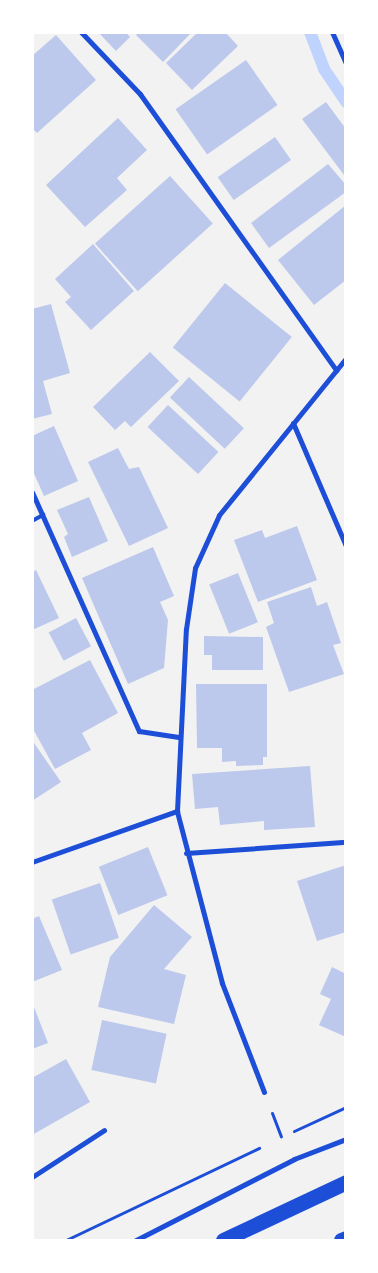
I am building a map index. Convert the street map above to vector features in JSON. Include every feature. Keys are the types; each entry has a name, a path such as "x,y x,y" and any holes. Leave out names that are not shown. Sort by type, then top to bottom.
{"highway":[{"path":"223,1240 346,1182"},
{"path":"341,1240 346,1238"}],"street":[{"path":"81,32 140,94 336,370"},
{"path":"332,32 346,64"},
{"path":"264,1092 222,983 186,853 178,811 179,737 186,629 195,568 219,515 346,358"},
{"path":"293,423 346,546"},
{"path":"32,492 139,731 179,737"},
{"path":"32,862 178,811"},
{"path":"186,853 342,842"},
{"path":"32,1177 104,1130"},
{"path":"136,1240 294,1158 346,1139"}],"lane":[{"path":"32,521 43,515"}],"path":[{"path":"275,1140 346,1107"},
{"path":"275,1122 281,1136"},
{"path":"66,1240 266,1144"}],"building":[{"path":"98,32 126,32 130,37 116,51"},
{"path":"139,32 192,32 163,62 136,35"},
{"path":"198,32 225,32 238,46 192,90 166,63"},
{"path":"56,35 96,80 37,133 32,128 32,56"},
{"path":"246,60 278,105 207,154 176,109"},
{"path":"326,102 346,129 344,175 302,119"},
{"path":"118,118 147,150 117,178 127,190 85,227 46,185"},
{"path":"275,137 291,160 234,200 218,177"},
{"path":"328,164 346,185 346,192 269,248 251,223"},
{"path":"170,176 213,224 138,291 95,244"},
{"path":"346,205 346,280 314,305 278,260"},
{"path":"93,244 134,291 91,330 65,302 71,297 55,279"},
{"path":"225,283 292,337 240,402 173,348"},
{"path":"51,304 70,373 43,381 52,414 32,419 32,309"},
{"path":"150,352 179,381 131,427 125,421 115,430 93,407"},
{"path":"189,377 244,428 225,449 170,397"},
{"path":"168,405 218,452 198,474 148,427"},
{"path":"54,426 78,481 44,496 32,469 32,436"},
{"path":"118,448 129,469 139,467 168,528 129,546 88,462"},
{"path":"89,497 108,541 72,557 64,537 68,534 57,510"},
{"path":"297,526 317,580 258,602 234,540 262,530 265,538"},
{"path":"153,547 174,596 160,602 168,620 164,668 128,684 82,578"},
{"path":"36,570 59,618 32,630 32,572"},
{"path":"238,573 258,622 229,634 209,585"},
{"path":"311,587 317,606 327,602 341,643 333,645 344,674 289,692 266,627 274,623 267,602"},
{"path":"76,618 91,646 64,661 49,633"},
{"path":"204,636 263,637 263,670 212,670 212,655 204,655"},
{"path":"90,660 118,713 82,733 91,750 55,769 32,727 32,690"},
{"path":"196,684 267,684 267,757 263,757 263,765 236,766 236,761 222,762 222,748 197,748"},
{"path":"32,740 61,782 32,801"},
{"path":"310,766 315,827 264,830 264,821 220,825 218,807 195,809 192,774"},
{"path":"148,847 167,895 118,915 99,867"},
{"path":"346,865 346,932 317,941 297,881"},
{"path":"100,883 119,938 71,954 52,900"},
{"path":"154,905 192,937 164,969 186,975 174,1024 98,1007 110,957"},
{"path":"39,916 62,970 32,982 32,919"},
{"path":"332,967 346,974 346,1037 319,1025 331,999 320,994"},
{"path":"32,1002 48,1043 32,1049"},
{"path":"102,1020 167,1034 156,1084 91,1070"},
{"path":"66,1059 90,1102 32,1135 32,1078"}],"waterway":[{"path":"310,32 324,69 346,102"}]}
